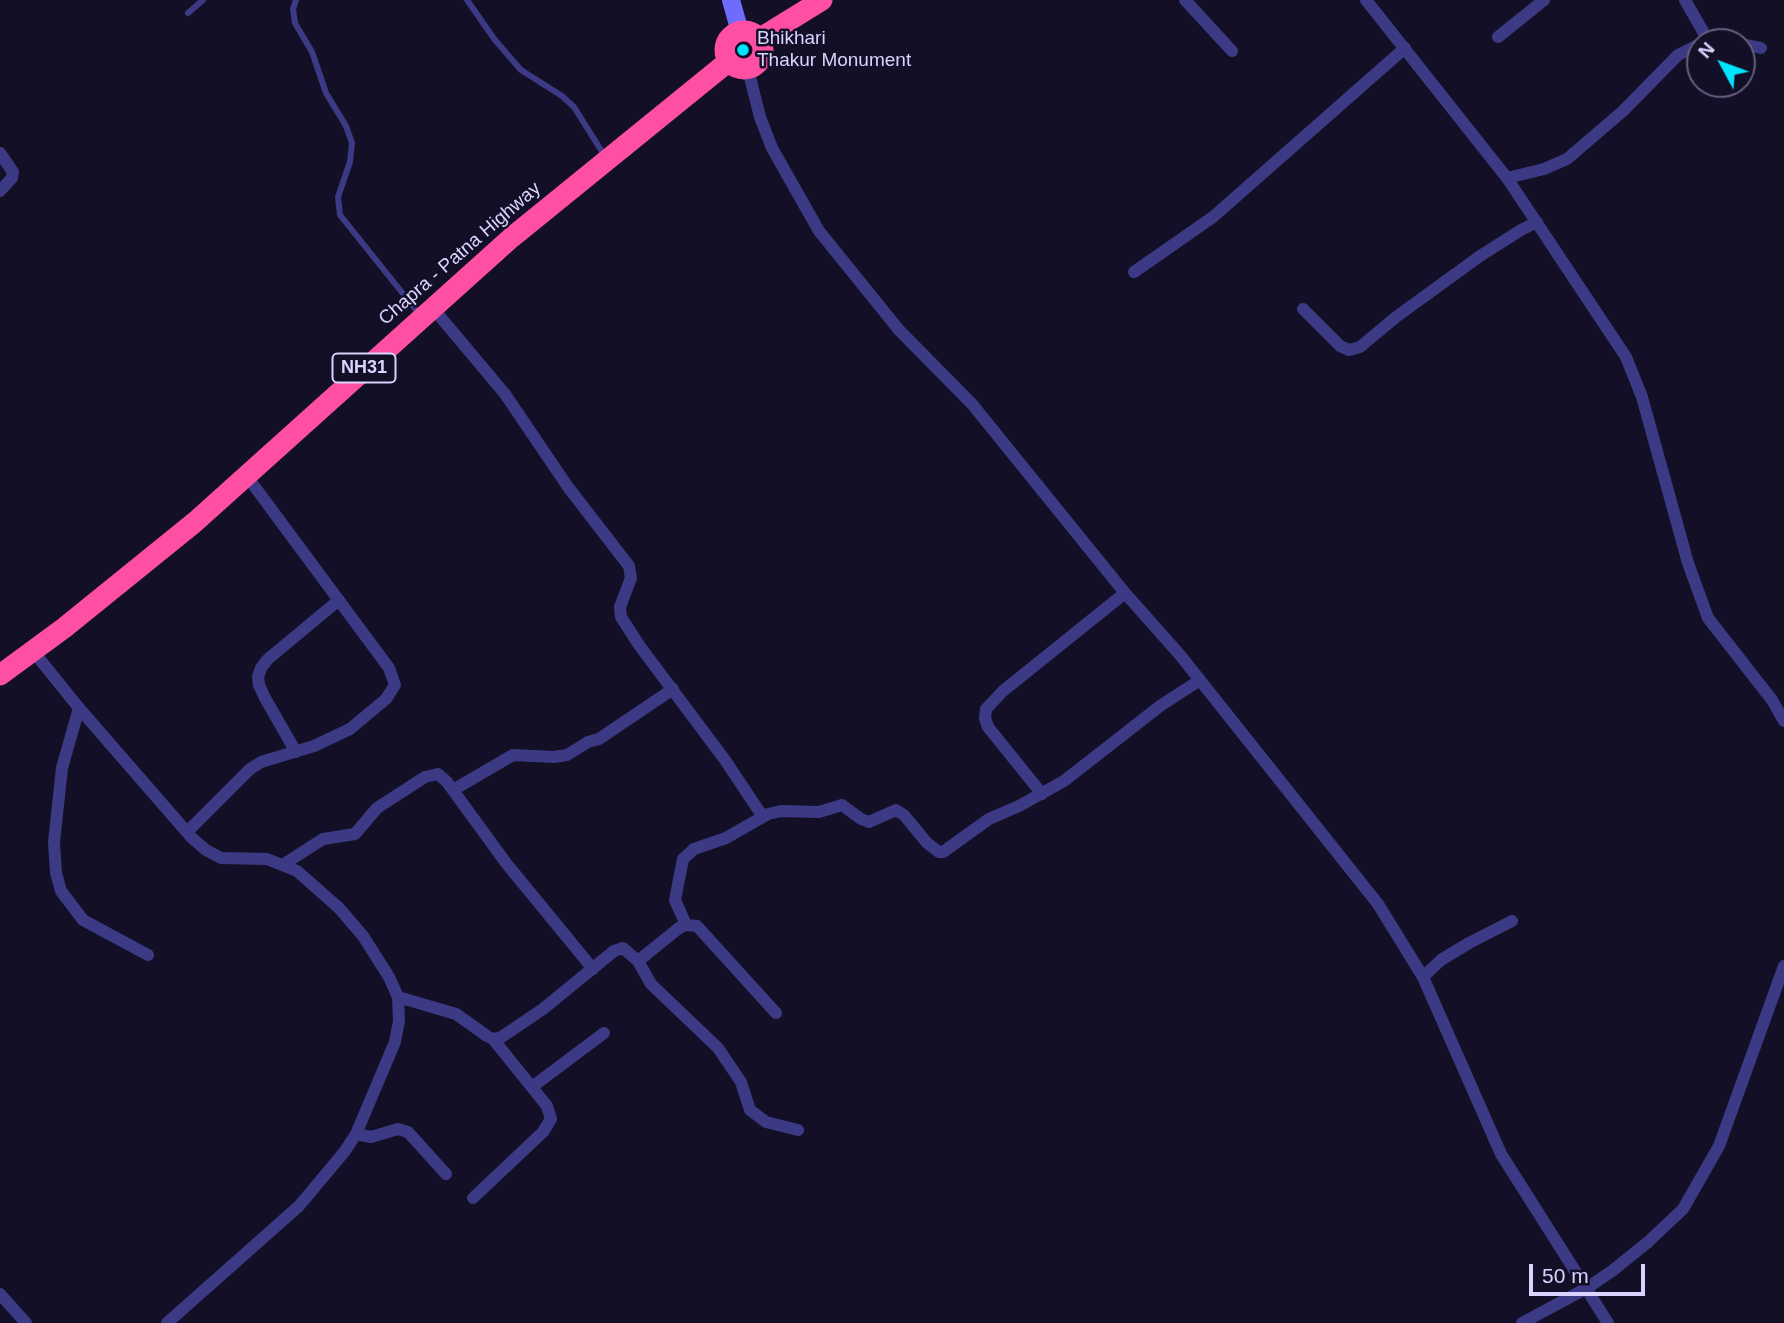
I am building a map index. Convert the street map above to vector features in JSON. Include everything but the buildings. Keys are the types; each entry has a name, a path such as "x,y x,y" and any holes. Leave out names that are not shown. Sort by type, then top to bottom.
{"highway":[{"path":"738,65 725,51 728,41 750,35 822,0"},
{"name":"NH31","path":"738,65 760,60 763,49 750,35"},
{"name":"Chapra - Patna Highway","path":"0,674 33,651 195,522 427,311 607,159 738,65"}],"street":[{"path":"731,0 750,35"},
{"path":"1185,0 1232,51"},
{"path":"1366,0 1507,178 1626,357 1642,397 1688,563 1708,618 1772,700 1784,721"},
{"path":"1498,37 1544,0"},
{"path":"1685,0 1701,28"},
{"path":"1756,47 1761,48"},
{"path":"1134,272 1213,217 1405,48"},
{"path":"1507,178 1545,169 1567,159 1623,111 1678,55 1686,51"},
{"path":"738,65 772,148 819,231 899,330 972,404 1125,593 1200,680 1378,904 1423,977 1501,1154 1608,1323"},
{"path":"0,153 13,172 12,178 0,191"},
{"path":"1303,310 1340,346 1349,350 1360,346 1480,256 1537,222"},
{"path":"427,311 505,394 568,487 629,566 631,578 620,607 621,617 763,817"},
{"path":"187,832 250,769 261,762 333,739 351,729 381,704 395,685 389,668 246,475"},
{"path":"1042,794 988,727 986,709 1003,691 1125,593"},
{"path":"296,752 265,698 258,677 268,659 339,600"},
{"path":"33,651 187,832 206,850 221,858 267,859 297,871 318,888 355,926 389,977 398,997 399,1021 395,1042 356,1134 332,1169 299,1206 167,1323"},
{"path":"686,925 675,900 683,859 694,849 726,838 763,817 781,811 819,812 842,805 869,822 896,810 927,843 943,852 989,818 1042,794 1073,774 1160,706 1200,680"},
{"path":"453,790 513,755 567,755 599,739 673,689"},
{"path":"79,708 62,768 54,842 56,873 61,891 83,920 148,955"},
{"path":"284,864 323,839 355,834 377,808 435,773 442,776 506,863 593,969"},
{"path":"1423,977 1441,960 1513,921"},
{"path":"638,961 691,924 702,929 776,1013"},
{"path":"493,1039 500,1038 523,1023 620,948 626,949 638,961 651,984 698,1027 724,1056 741,1082 750,1110 766,1122 798,1130"},
{"path":"1522,1323 1587,1288 1648,1242 1683,1209 1719,1146 1784,966"},
{"path":"398,997 456,1014 493,1039 550,1111 551,1119 548,1125 473,1198"},
{"path":"532,1087 604,1033"},
{"path":"356,1134 371,1136 398,1129 408,1132 446,1174"},
{"path":"0,1294 26,1323"}],"lane":[{"path":"188,13 203,0"},
{"path":"296,0 293,9 295,23 312,52 326,93 346,126 352,143 338,197 340,215 427,311"},
{"path":"467,0 495,40 521,70 562,96 574,107 607,159"}],"place":[{"name":"Bhikhari Thakur Monument","path":"743,50"}]}
